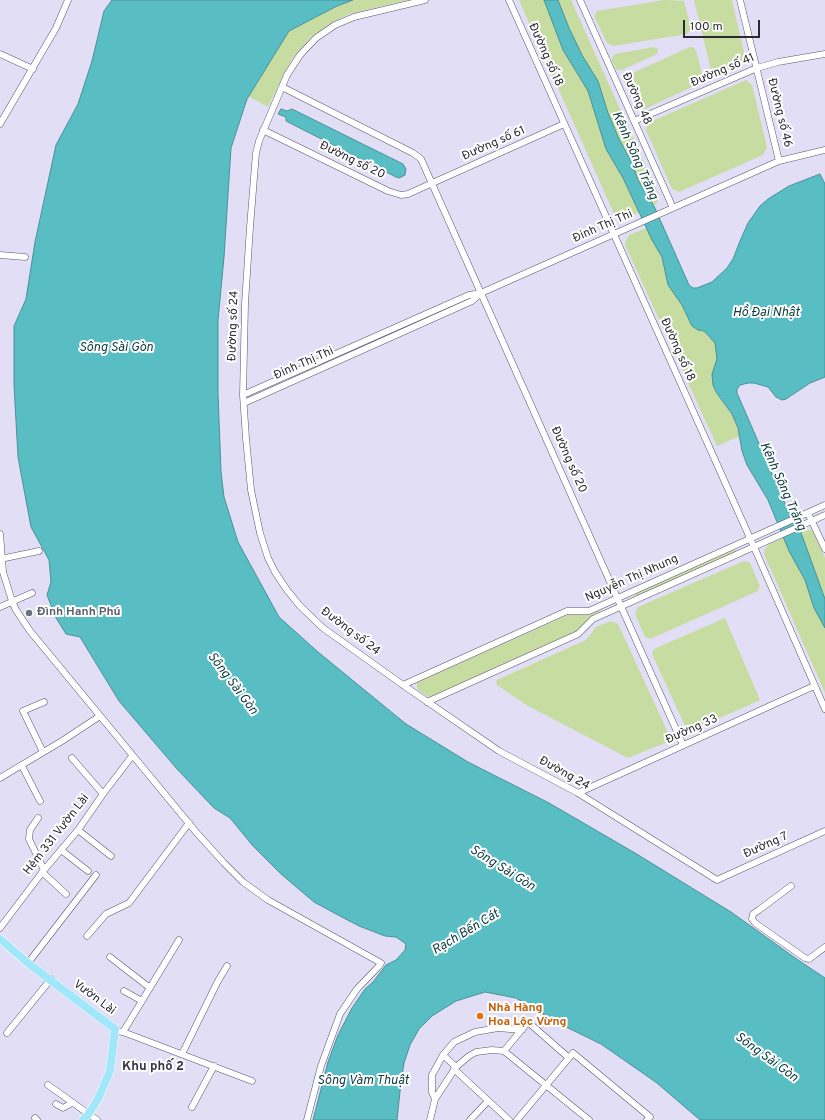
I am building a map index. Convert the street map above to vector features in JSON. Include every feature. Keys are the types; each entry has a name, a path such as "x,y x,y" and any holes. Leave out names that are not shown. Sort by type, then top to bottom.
{"main road":[{"name":"Vườn Lài","path":"0,939 28,963 119,1032 110,1071 98,1099 86,1118"}],"street":[{"path":"0,124 56,28 68,0"},
{"name":"Đường số 24","path":"403,685 323,628 300,606 287,590 268,558 262,540 252,497 246,438 244,403 245,304 256,153 263,130 287,76 300,55 325,31 354,17 425,0"},
{"name":"Đường số 18","path":"509,0 754,547 825,710"},
{"name":"Đường 48","path":"580,0 673,208"},
{"name":"Đường số 46","path":"740,0 779,161"},
{"path":"0,54 33,69"},
{"name":"Đường số 41","path":"634,121 756,68 778,62 825,54"},
{"name":"Đường số 20","path":"282,87 413,153 421,159 683,745"},
{"name":"Đường số 61","path":"433,183 564,124"},
{"name":"Đường số 20","path":"263,130 395,194 408,194 433,183"},
{"name":"Đinh Thị Thi","path":"244,395 469,295 481,293 614,235 779,161 825,150"},
{"path":"0,255 24,257"},
{"name":"Đinh Thị Thi","path":"244,403 472,302 481,293"},
{"name":"Nguyễn Thị Nhung","path":"403,685 567,611 589,611 825,505"},
{"path":"808,513 825,549"},
{"name":"Nguyễn Thị Nhung","path":"427,702 578,634 593,619 825,515"},
{"path":"0,534 1,558 12,601 16,610 30,631 132,756 224,863 249,886 268,900 381,962 379,966 357,988 340,1014 321,1066 307,1120"},
{"path":"1,558 39,551"},
{"path":"0,606 32,593"},
{"name":"Đường 24","path":"403,685 500,751 578,793 717,880"},
{"name":"Đường 33","path":"578,793 814,686"},
{"path":"43,752 23,710 44,702"},
{"path":"0,778 22,766 100,716"},
{"name":"Hẻm 331 Vườn Lài","path":"0,928 43,871 78,830 132,756"},
{"path":"72,758 103,794"},
{"path":"22,766 40,801"},
{"path":"38,818 30,830 29,839 43,871 66,894"},
{"path":"87,936 106,914 129,903 189,823"},
{"path":"78,830 111,856"},
{"name":"Đường 7","path":"717,880 825,831"},
{"path":"61,850 88,871"},
{"path":"28,963 96,875"},
{"path":"791,886 753,914 752,919 755,923 805,958 809,959 825,947"},
{"path":"179,940 142,1001 119,1032 252,1081"},
{"path":"110,957 150,988"},
{"path":"182,1054 227,966"},
{"path":"7,1033 51,979"},
{"path":"124,991 142,1001"},
{"path":"504,1051 528,1022 648,1118"},
{"path":"435,1099 432,1092 432,1075 443,1054 454,1042 475,1032 498,1028 522,1030"},
{"path":"431,1119 435,1099 455,1068 476,1052 492,1050 504,1051 547,1085 584,1119"},
{"path":"443,1054 455,1068 509,1120"},
{"path":"517,1120 571,1055"},
{"path":"192,1107 213,1067"},
{"path":"48,1086 72,1103 86,1118 97,1120"},
{"path":"470,1120 488,1101"},
{"path":"56,1104 63,1108 72,1103"}],"shaded area":[{"path":"353,0 408,0 349,14 335,21 311,37 292,59 268,107 248,96 289,31 337,6"},
{"path":"519,0 571,0 658,194 659,198 656,204 625,219 615,216"},
{"path":"664,0 684,1 691,29 687,34 613,46 607,43 594,16 597,11"},
{"path":"694,0 732,0 745,57 741,66 716,77 712,74"},
{"path":"654,47 658,49 657,54 622,70 616,69 612,61 612,57 615,54"},
{"path":"690,47 696,50 703,78 700,83 643,110 635,107 624,82 626,76"},
{"path":"746,80 752,85 767,147 763,155 679,192 672,189 646,130 648,123"},
{"path":"647,228 662,257 668,285 682,305 692,326 698,330 704,331 716,345 717,359 712,374 712,382 716,392 732,414 740,436 717,446 626,247 625,242 629,235"},
{"path":"804,530 811,530 813,532 825,558 825,693 764,554 765,549 770,543"},
{"path":"735,549 736,552 636,596 634,594"},
{"path":"744,561 750,563 760,586 758,591 650,639 645,637 635,614 638,607"},
{"path":"600,610 601,611 589,617 578,631 431,697 417,689 417,683 420,681 568,615 587,615"},
{"path":"725,618 760,700 693,730 686,728 652,654 654,649"},
{"path":"611,621 618,624 669,735 665,743 628,758 528,706 497,685 496,682 497,680 586,640 596,627"}],"water":[{"name":"Sông Sài Gòn","path":"112,0 353,0 337,6 289,31 247,99 231,148 224,257 218,320 218,393 221,472 224,497 238,542 279,617 318,652 406,724 468,762 549,803 635,853 731,912 825,978 825,1120 700,1120 657,1083 601,1044 558,1023 516,998 485,992 456,1001 432,1016 419,1029 410,1045 404,1063 397,1120 313,1120 328,1062 338,1035 352,1008 365,989 373,982 386,965 396,960 405,950 406,944 396,937 385,936 359,926 314,902 281,874 253,846 230,818 214,808 177,769 119,701 80,637 66,634 56,618 47,595 51,582 49,560 31,527 18,457 14,385 14,326 26,299 35,242 56,145 78,104 92,61 104,11"},
{"name":"Hồ Đại Nhật","path":"544,0 558,0 582,55 598,81 608,113 619,139 632,163 638,180 654,206 689,285 693,288 697,288 712,282 727,268 733,259 748,223 760,206 768,199 789,186 820,174 825,184 825,377 810,383 786,399 782,400 776,397 768,387 754,383 740,385 737,389 737,393 790,515 804,541 825,599 825,628 814,608 805,580 789,551 768,500 747,465 742,451 738,428 732,414 716,392 713,385 712,374 717,359 715,343 704,331 698,330 692,326 682,305 668,285 662,257 652,240 623,178 606,149 588,91 563,50"},
{"path":"281,109 287,111 292,109 403,164 406,169 405,175 399,178 396,177 286,121 286,117 278,114"}],"place":[{"name":"Đình Hanh Phú","path":"29,613"},
{"name":"Nhà Hàng Hoa Lộc Vừng","path":"480,1016"}],"district":[{"name":"Khu phố 2","path":"153,1067"}],"water label":[{"name":"Kênh Sông Trăng","path":"634,156"},
{"name":"Kênh Sông Trăng","path":"782,487"},
{"name":"Rạch Bến Cát","path":"466,933"},
{"name":"Sông Vàm Thuật","path":"363,1081"}]}
